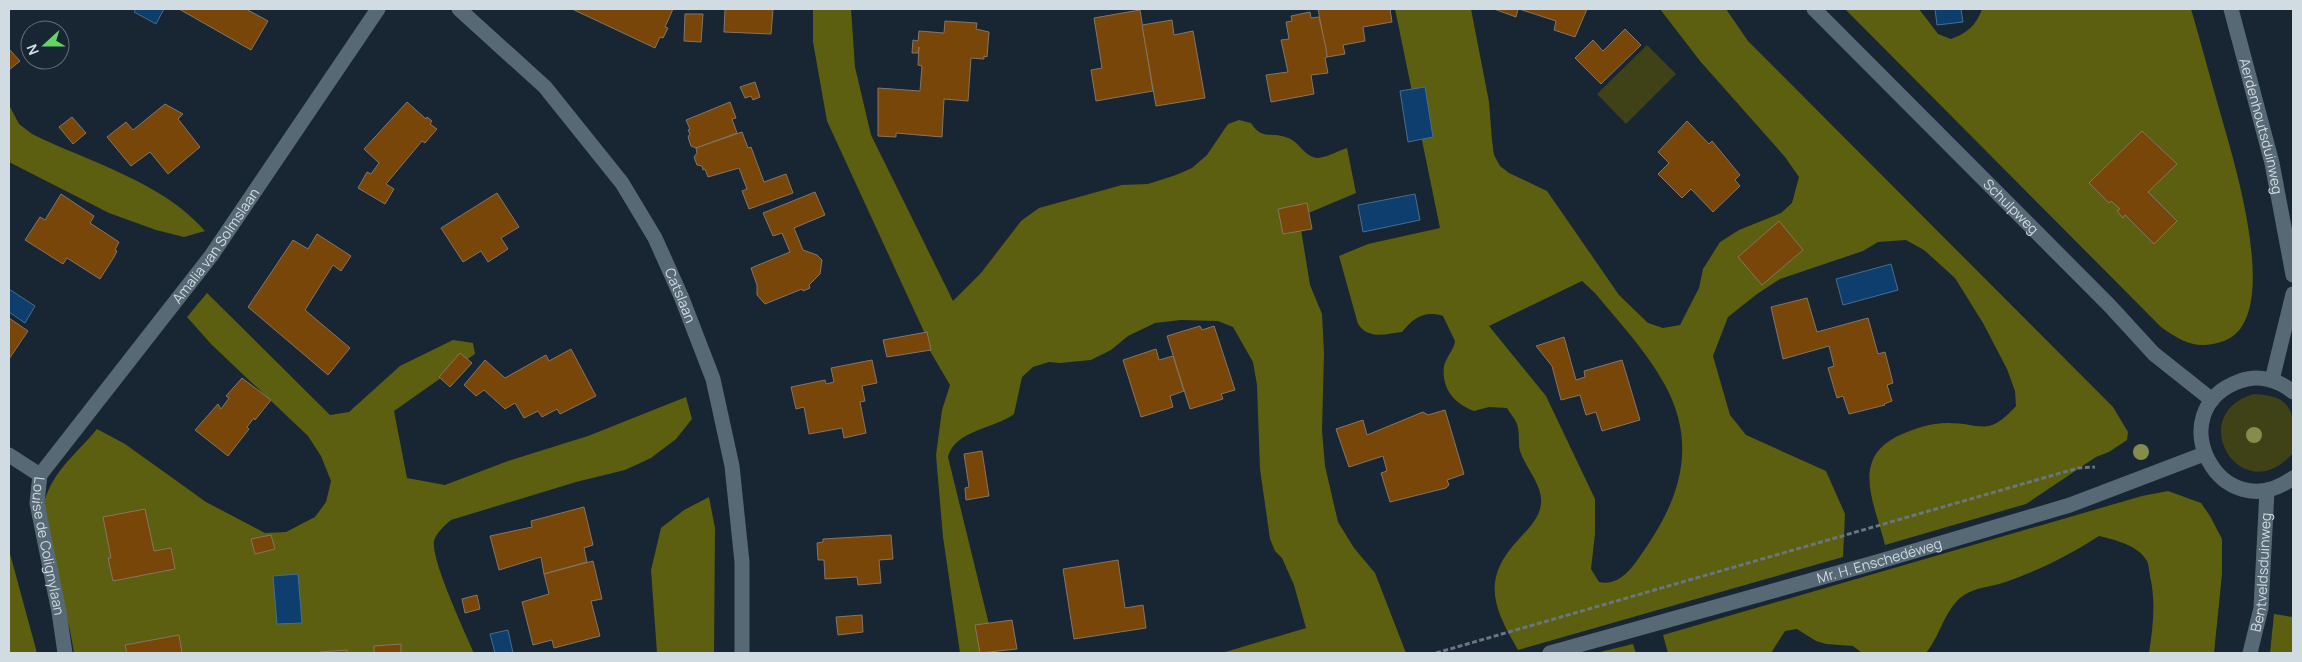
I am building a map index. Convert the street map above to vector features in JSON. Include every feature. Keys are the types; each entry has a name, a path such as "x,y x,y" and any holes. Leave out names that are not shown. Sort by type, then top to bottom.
{"street":[{"name":"Amalia van Solmslaan","path":"40,475 211,256 378,9"},
{"name":"Catslaan","path":"459,9 545,87 622,182 655,238 682,296 713,379 732,466 742,562 742,653"},
{"name":"Schulpweg","path":"1814,9 2110,306 2154,354 2212,400"},
{"name":"Aerdenhoutsduinweg","path":"2231,9 2272,163 2293,275"},
{"path":"2272,380 2293,294"},
{"path":"2293,392 2272,380 2258,378 2246,379 2232,384 2212,400 2201,426 2204,454 2210,466 2229,483 2248,490 2268,490 2281,486 2293,478"},
{"name":"Mr. H. Enschedéweg","path":"1550,653 1877,562 2070,505 2204,454"},
{"name":"Louise de Colignylaan","path":"9,455 40,475 37,503 59,612 65,653"},
{"name":"Bentveldsduinweg","path":"2250,653 2261,608 2268,490"}],"path":[{"path":"1436,653 2078,468 2097,467"}],"green space":[{"path":"1647,45 1676,74 1626,124 1597,94"},
{"path":"2254,394 2279,399 2286,404 2293,419 2293,453 2273,468 2255,471 2239,466 2227,453 2221,437 2223,420 2233,405"}],"shaded area":[{"path":"813,9 851,9 855,67 871,135 953,301 981,273 1021,221 1039,208 1122,185 1148,184 1192,168 1207,155 1228,124 1239,120 1251,123 1255,129 1263,134 1282,136 1292,140 1312,157 1328,156 1347,148 1356,193 1299,217 1310,285 1322,314 1324,353 1322,431 1325,466 1338,522 1354,548 1375,573 1406,653 1222,653 1306,628 1294,585 1282,558 1275,551 1270,539 1260,469 1257,385 1253,362 1233,327 1218,321 1181,320 1155,323 1128,336 1111,350 1091,360 1060,363 1049,362 1033,367 1022,377 1014,414 967,435 952,448 948,457 996,653 960,653 943,537 936,455 942,410 950,385 930,351 926,336 827,121 813,42"},
{"path":"1395,9 1471,9 1489,102 1494,155 1500,166 1509,173 1547,191 1619,295 1648,323 1663,328 1680,325 1699,288 1703,269 1720,242 1739,230 1781,213 1792,203 1799,177 1785,157 1700,61 1660,9 1726,9 1748,41 2113,407 2128,432 2127,440 2109,452 2096,457 2026,504 1885,545 1872,498 1870,483 1870,469 1875,456 1884,445 1900,435 1929,425 1948,423 1977,426 1991,425 2006,416 2016,406 2015,391 2007,369 1983,323 1955,278 1924,250 1906,240 1878,242 1863,251 1780,279 1757,294 1728,317 1713,356 1730,415 1746,435 1826,471 1845,514 1843,557 1518,650 1497,607 1495,581 1499,568 1507,554 1533,523 1538,514 1541,497 1537,484 1520,451 1517,424 1507,408 1489,407 1474,411 1455,400 1445,382 1444,366 1455,341 1443,316 1431,314 1420,316 1402,332 1384,335 1372,334 1362,329 1358,324 1339,256 1368,244 1440,228","holes":["1582,281 1595,293 1641,349 1665,385 1675,407 1682,449 1676,490 1658,529 1636,562 1626,573 1620,578 1607,583 1599,582 1591,569 1595,534 1595,499 1546,396 1489,326"]},
{"path":"1845,9 1919,9 1938,34 1951,39 1970,28 1977,20 1982,9 2191,9 2234,163 2243,198 2249,234 2253,270 2251,302 2242,327 2224,341 2215,344 2198,345 2184,341 2161,327"},
{"path":"9,105 19,124 32,134 147,186 188,214 205,231 184,237 156,230 109,213 9,162"},
{"path":"207,293 330,415 349,412 400,366 453,340 473,343 475,354 394,411 407,478 445,485 508,461 588,436 686,397 692,419 676,439 651,458 625,470 576,482 451,520 441,529 434,541 434,550 443,579 474,653 74,653 41,515 44,501 55,478 97,429 125,444 206,502 265,533 286,532 315,517 326,502 331,481 321,456 308,436 211,344 187,317"},
{"path":"2168,491 2201,503 2222,539 2222,574 2214,653 2149,653 2153,624 2153,605 2152,586 2147,561 2143,555 2132,547 2119,541 2099,536 2038,569 2012,580 1974,590 1960,598 1949,611 1926,653 1862,653 1853,646 1826,644 1816,641 1797,629 1785,631 1771,653 1668,653 1663,635 2142,496"},
{"path":"709,497 715,528 714,653 657,653 651,570 661,528 684,510"},
{"path":"9,550 37,653 9,653"},
{"path":"2274,614 2293,617 2293,653 2270,653"},
{"path":"1633,644 1636,653 1596,653"}],"water":[{"path":"136,9 164,9 156,24 134,12"},
{"path":"1935,9 1961,9 1963,22 1937,25"},
{"path":"1425,87 1433,137 1408,142 1400,91"},
{"path":"1415,194 1420,220 1363,232 1358,205"},
{"path":"1891,264 1898,290 1843,305 1836,279"},
{"path":"9,289 35,306 25,323 9,312"},
{"path":"298,574 302,623 277,624 273,576"},
{"path":"508,630 513,653 495,653 490,634"}],"building":[{"path":"179,9 246,9 268,21 251,50"},
{"path":"572,9 673,9 665,27 668,28 663,38 660,37 655,48"},
{"path":"725,9 773,9 771,34 724,32"},
{"path":"1318,9 1390,9 1392,22 1363,27 1365,41 1343,45 1345,54 1327,57"},
{"path":"1494,9 1518,9 1516,17"},
{"path":"1519,9 1587,9 1575,37 1554,30 1556,21"},
{"path":"1140,10 1153,91 1096,101 1091,70 1102,68 1094,18"},
{"path":"1310,12 1311,18 1319,17 1326,48 1327,57 1325,58 1328,73 1311,75 1314,94 1271,102 1266,75 1288,72 1281,40 1289,39 1286,22 1292,21 1291,16"},
{"path":"685,14 703,14 701,42 684,41"},
{"path":"1172,20 1174,35 1193,31 1205,98 1156,106 1142,25"},
{"path":"945,21 977,23 976,29 989,32 987,57 984,56 984,59 971,58 968,101 944,99 942,137 896,133 896,137 878,136 878,88 920,91 922,66 918,65 919,47 918,53 912,53 913,40 918,41 919,31 944,33"},
{"path":"1625,29 1641,45 1601,84 1575,58 1593,40 1603,51"},
{"path":"9,49 20,61 9,70"},
{"path":"755,82 760,97 753,100 751,96 745,98 740,87"},
{"path":"407,102 426,119 427,117 432,121 430,124 437,129 425,143 422,141 386,184 394,189 385,204 358,188 367,172 371,174 379,163 364,149"},
{"path":"730,102 736,118 732,119 737,133 696,148 691,146 688,137 690,134 688,130 690,129 686,120"},
{"path":"165,104 183,114 178,119 200,147 168,174 150,152 131,166 107,137 126,122 133,130"},
{"path":"72,117 86,133 73,144 59,127"},
{"path":"1687,121 1709,144 1712,141 1740,175 1735,180 1740,186 1713,212 1691,189 1682,198 1658,174 1669,163 1658,152"},
{"path":"2142,131 2177,164 2148,192 2177,221 2154,244 2125,215 2123,218 2117,211 2120,209 2111,201 2109,203 2089,183"},
{"path":"742,132 748,148 751,147 764,182 786,174 793,193 749,209 742,191 747,189 739,168 708,177 705,169 703,170 702,166 697,165 694,157 697,153 696,148"},
{"path":"815,192 825,215 794,228 803,250 817,255 822,260 820,274 809,285 810,288 803,291 802,289 765,304 757,295 757,285 751,268 790,252 782,233 773,236 763,213"},
{"path":"497,193 519,227 501,238 508,249 488,262 481,251 463,262 441,228"},
{"path":"61,194 94,216 90,223 119,242 114,257 100,279 67,258 63,264 25,240 40,217 45,220"},
{"path":"1307,203 1312,229 1283,234 1278,209"},
{"path":"1779,221 1803,250 1762,285 1738,257"},
{"path":"317,234 351,256 341,271 333,265 305,310 350,348 328,375 248,307 293,240 308,249"},
{"path":"1807,298 1817,332 1868,318 1878,354 1885,352 1893,383 1887,385 1892,401 1885,405 1849,414 1843,396 1837,398 1828,368 1834,366 1829,346 1783,359 1771,307"},
{"path":"9,318 28,331 9,359"},
{"path":"1200,326 1202,330 1214,326 1235,390 1221,394 1223,399 1190,409 1167,336"},
{"path":"927,332 931,350 887,357 883,340"},
{"path":"1564,337 1576,380 1585,377 1584,371 1622,360 1640,420 1602,431 1596,412 1586,415 1580,395 1561,400 1552,366 1536,346"},
{"path":"571,349 596,396 560,414 557,409 542,417 538,411 524,418 515,403 505,409 484,390 476,396 464,385 485,360 505,378 546,355 549,361"},
{"path":"1156,349 1159,360 1173,356 1184,391 1170,396 1173,407 1141,417 1123,360"},
{"path":"460,353 472,363 450,387 439,377"},
{"path":"872,360 877,383 862,386 865,401 860,402 866,433 844,438 842,428 809,434 804,407 796,409 791,387 825,380 826,384 834,382 831,368"},
{"path":"242,378 271,400 247,427 249,429 228,456 195,430 218,404 221,409 229,398 226,396"},
{"path":"1445,410 1464,474 1447,480 1449,485 1446,488 1390,502 1381,473 1387,471 1383,456 1349,467 1336,429 1363,420 1367,435 1423,412 1428,415"},
{"path":"982,451 989,496 966,500 965,488 969,487 964,454"},
{"path":"584,507 593,545 584,548 587,562 544,574 541,557 499,570 490,536 532,527 531,521"},
{"path":"145,509 154,551 171,548 175,569 113,581 108,558 111,558 103,517"},
{"path":"271,535 275,549 255,554 251,539"},
{"path":"891,535 893,559 879,560 881,583 858,585 857,577 825,579 824,560 818,560 817,543 823,542 823,539"},
{"path":"1118,560 1125,608 1143,605 1146,628 1074,639 1063,569"},
{"path":"593,561 602,599 591,601 600,636 554,648 552,640 533,645 522,602 549,594 544,574"},
{"path":"477,595 480,609 465,613 462,599"},
{"path":"862,615 863,632 838,635 836,617"},
{"path":"1012,620 1017,649 980,653 975,625"},
{"path":"179,635 182,653 127,653 125,645"},
{"path":"401,644 401,653 374,653 374,646"},
{"path":"347,650 347,653 320,653 320,652"}]}
